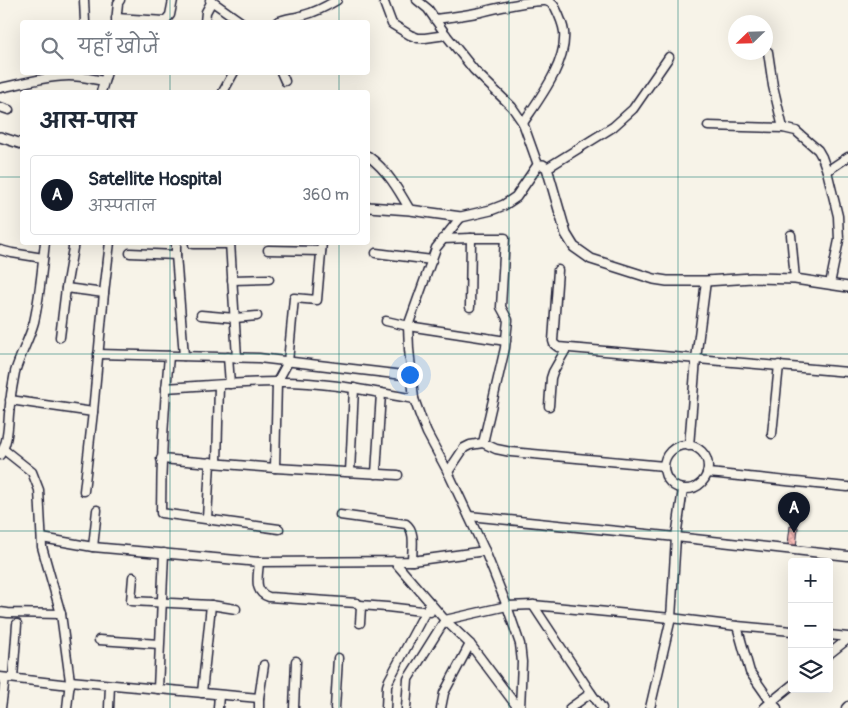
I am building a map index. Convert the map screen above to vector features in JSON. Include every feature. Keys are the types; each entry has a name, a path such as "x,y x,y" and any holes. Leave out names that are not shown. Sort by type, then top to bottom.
{"street":[{"path":"84,0 85,20"},
{"path":"116,20 120,0"},
{"path":"166,20 170,15 173,0"},
{"path":"283,20 315,12 337,0"},
{"path":"383,0 392,24 410,35 425,38 446,35"},
{"path":"417,0 428,9 474,70 512,107 523,123 543,167 566,234 574,247 591,259 654,279 667,281 752,278 795,279 848,287"},
{"path":"435,19 472,14 532,1 545,0 553,4 562,22 564,42 548,86 523,123"},
{"path":"205,20 206,12 211,1 238,20"},
{"path":"370,207 461,217 504,206 516,197 543,167 613,127 625,117 642,98 669,57"},
{"path":"769,60 773,86 784,128"},
{"path":"102,90 106,75"},
{"path":"223,90 232,75"},
{"path":"283,75 285,81"},
{"path":"0,88 70,76 104,81"},
{"path":"0,107 9,110"},
{"path":"708,126 784,128 796,131 813,145 822,157 827,171 838,216 838,248 830,284"},
{"path":"0,137 20,143"},
{"path":"370,158 385,171 410,210"},
{"path":"827,171 848,158"},
{"path":"461,217 436,248 408,326 414,399 424,426 470,516 507,606 520,644 522,662 519,708"},
{"path":"790,236 795,279"},
{"path":"470,307 471,238"},
{"path":"442,239 505,238 501,306 508,320 506,341 483,443"},
{"path":"44,245 40,290 34,322 15,373 10,400 7,435 2,452 32,472 39,490 42,547 61,614 70,683 66,708"},
{"path":"60,337 73,245"},
{"path":"84,491 94,412 110,245"},
{"path":"176,245 184,356"},
{"path":"230,245 237,358"},
{"path":"275,468 277,382 288,362 294,298 317,300 322,245"},
{"path":"0,250 43,258"},
{"path":"268,250 322,251"},
{"path":"130,253 176,255"},
{"path":"376,254 432,260"},
{"path":"558,270 553,341 558,347 848,372"},
{"path":"232,280 269,279"},
{"path":"690,446 696,359 706,281"},
{"path":"66,288 104,293"},
{"path":"201,315 235,318 257,316"},
{"path":"386,321 506,341"},
{"path":"549,406 553,372 566,349"},
{"path":"98,354 259,358 412,376"},
{"path":"169,356 161,459 162,512 279,529"},
{"path":"228,358 230,384"},
{"path":"772,434 779,366"},
{"path":"166,388 277,382 310,383 354,388 414,399"},
{"path":"207,519 214,462 219,385"},
{"path":"350,472 354,388"},
{"path":"376,474 381,393"},
{"path":"10,400 94,412"},
{"path":"448,472 464,448 483,443 496,449 511,452 664,466"},
{"path":"682,446 696,448 702,453 708,466 707,473 700,483 683,489 677,487 667,478 664,466 670,452 682,446"},
{"path":"161,459 398,475"},
{"path":"707,473 753,476 848,487"},
{"path":"650,708 671,618 676,537 683,489"},
{"path":"93,547 97,510"},
{"path":"340,515 406,524 410,527 412,533 412,561"},
{"path":"470,516 848,556"},
{"path":"42,538 93,547 259,562 412,561 485,551"},
{"path":"158,690 164,553"},
{"path":"394,561 438,613 470,644 519,708"},
{"path":"259,562 258,588 263,595 269,597 357,603 360,605 438,613"},
{"path":"133,577 131,601 211,605 236,609"},
{"path":"386,708 387,686 430,603"},
{"path":"202,693 211,605"},
{"path":"360,605 362,610 360,623"},
{"path":"406,708 408,679 445,620 507,606 533,606 671,618 788,632"},
{"path":"533,606 602,708"},
{"path":"0,612 8,614 61,614"},
{"path":"1,708 17,624"},
{"path":"737,626 750,672 774,705"},
{"path":"833,636 848,638"},
{"path":"833,651 848,638"},
{"path":"99,640 159,644"},
{"path":"441,708 444,693 470,644"},
{"path":"335,708 338,658"},
{"path":"294,708 296,662"},
{"path":"259,708 264,665"},
{"path":"6,678 259,698"},
{"path":"109,708 110,685"},
{"path":"764,708 774,705 788,689"},
{"path":"570,708 591,693"},
{"path":"218,708 219,695"}],"building":[{"path":"790,526 798,527 796,549 789,548"}],"place":[{"name":"Satellite Hospital","path":"794,533"}]}
